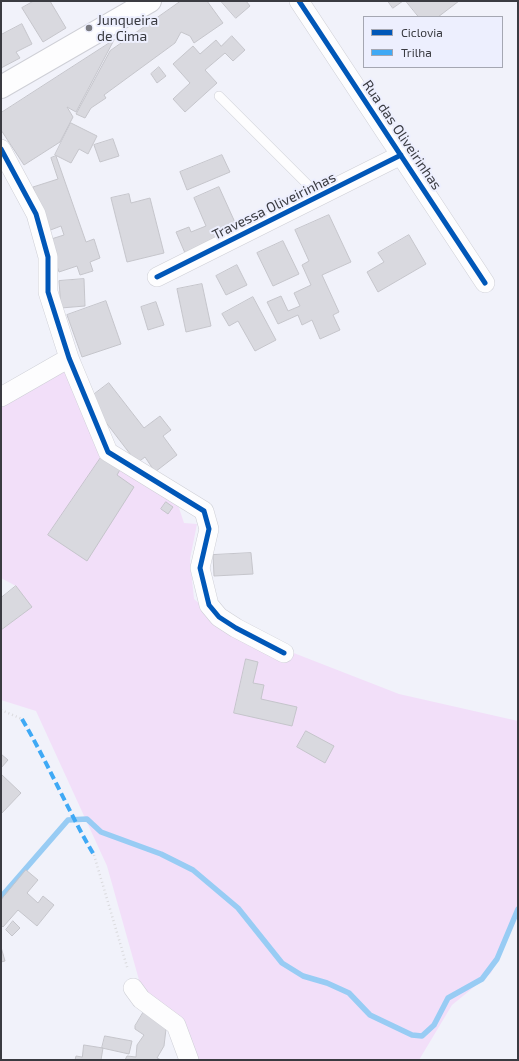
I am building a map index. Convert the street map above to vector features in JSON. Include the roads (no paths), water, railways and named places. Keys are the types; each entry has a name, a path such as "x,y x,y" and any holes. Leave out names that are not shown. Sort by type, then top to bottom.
{"main road":[{"path":"1,87 150,1"}],"street":[{"name":"Rua das Oliveirinhas","path":"299,1 485,283"},
{"path":"1,149 36,214 48,257 48,292 69,358 108,452 204,511 209,529 200,568 209,605 219,617 236,628 284,653"},
{"name":"Travessa Oliveirinhas","path":"157,277 401,156"},
{"path":"1,397 69,358"},
{"path":"133,988 141,999 176,1025 189,1060"}],"lane":[{"path":"219,96 319,196"}],"waterway":[{"path":"1,897 68,820 87,819 101,832 161,854 193,870 238,908 282,963 303,976 327,983 349,993 370,1015 412,1035 422,1036 434,1025 448,998 482,979 497,959 518,909"}],"place":[{"name":"Junqueira de Cima","path":"89,28"}]}
